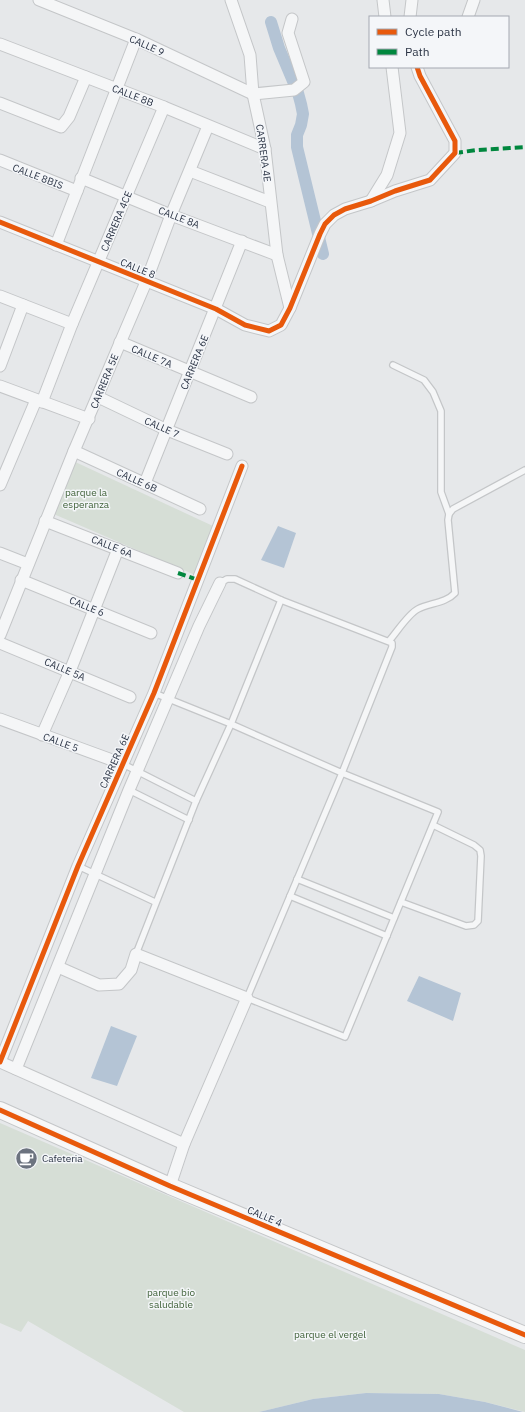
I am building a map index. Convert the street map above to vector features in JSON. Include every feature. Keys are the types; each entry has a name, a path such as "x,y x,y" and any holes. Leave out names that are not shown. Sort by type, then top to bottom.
{"street":[{"name":"CALLE 9","path":"39,0 136,39 254,94"},
{"name":"CARRERA 4E","path":"231,0 250,56 254,94 265,149 277,255 290,308"},
{"path":"383,0 385,16"},
{"path":"410,16 412,0"},
{"path":"468,16 474,0"},
{"path":"254,94 294,90 304,82 288,34 292,19"},
{"path":"56,245 136,39"},
{"name":"CALLE 8B","path":"0,44 164,107 265,149"},
{"path":"371,201 387,175 400,133 392,68"},
{"path":"290,308 325,224 334,215 344,209 430,180 456,153 455,141 420,76 417,68"},
{"path":"0,103 61,127 69,116 86,77"},
{"name":"CARRERA 4CE","path":"0,485 39,401 164,107"},
{"name":"CARRERA 5E","path":"0,635 45,521 146,282 171,215 208,126"},
{"name":"CALLE 8BIS","path":"0,160 77,191"},
{"path":"190,171 270,202"},
{"name":"CALLE 8A","path":"81,178 171,215 277,255"},
{"name":"CALLE 8","path":"0,222 216,309 246,325 269,331 281,325 290,308"},
{"name":"CARRERA 6E","path":"145,483 242,241"},
{"path":"0,296 72,324"},
{"path":"0,366 23,305"},
{"name":"CALLE 7A","path":"120,342 251,397"},
{"path":"0,386 89,419"},
{"name":"CALLE 7","path":"98,397 167,430 227,454"},
{"name":"CALLE 6B","path":"74,451 200,509"},
{"name":"CARRERA 6E","path":"0,1062 78,866 154,693 242,466"},
{"name":"CALLE 6A","path":"45,521 178,573"},
{"path":"42,735 70,671 118,549"},
{"path":"0,553 28,564"},
{"name":"CALLE 6","path":"21,580 151,633"},
{"path":"16,1069 129,790 199,626 220,583"},
{"path":"183,620 199,626"},
{"name":"CALLE 5A","path":"0,643 130,697"},
{"path":"168,656 183,663"},
{"name":"CALLE 5","path":"0,719 123,764"},
{"path":"113,784 129,790"},
{"path":"46,945 63,953"},
{"path":"58,967 99,985 119,984 131,970 136,954 247,998 184,1144 170,1186"},
{"path":"23,1003 39,1011"},
{"path":"0,1062 184,1144"},
{"name":"CALLE 4","path":"0,1110 170,1186 525,1334"}],"lane":[{"path":"389,641 413,612 419,608 451,597 455,593 449,514 441,492 441,411 433,392 424,380 393,365"},
{"path":"449,514 453,509 525,470"},
{"path":"154,693 231,724 342,773 438,812 345,1037 247,998 342,773 392,647 392,643 281,600 235,579 226,579 220,583"},
{"path":"136,954 155,902 196,801 231,724 281,600"},
{"path":"123,764 196,801"},
{"path":"129,790 189,820"},
{"path":"401,902 466,926 474,925 478,921 480,850 474,845 433,825"},
{"path":"78,866 155,902"},
{"path":"297,879 394,918"},
{"path":"290,896 387,936"}],"green space":[{"name":"parque la esperanza","path":"71,460 213,526 195,575 49,512"},
{"name":"parque bio saludable","path":"0,1123 525,1350 525,1412 485,1402 439,1394 366,1393 313,1399 259,1412 184,1412 28,1321 21,1332 0,1323"}],"water":[{"path":"278,526 296,533 284,568 261,560"},
{"path":"419,976 461,993 453,1021 407,1001"},
{"path":"111,1026 137,1036 117,1086 91,1078"},
{"path":"366,1393 439,1394 485,1402 523,1412 259,1412 313,1399"}],"waterway":[{"path":"271,22 279,48 298,93 301,104 303,114 297,135 297,147 323,254"}],"marked path":[{"path":"455,153 525,147"},
{"path":"178,573 198,580"}],"cycle path":[{"path":"0,222 216,309 245,325 269,331 281,325 290,308 320,234 325,224 334,215 345,209 430,180 455,153 455,141 420,76 417,68"},
{"path":"0,1062 78,866 154,693 242,466"},
{"path":"0,1110 170,1186 525,1335"}],"place":[{"name":"Cafeteria","path":"26,1158"}],"park label":[{"name":"parque el vergel","path":"330,1334"}]}
